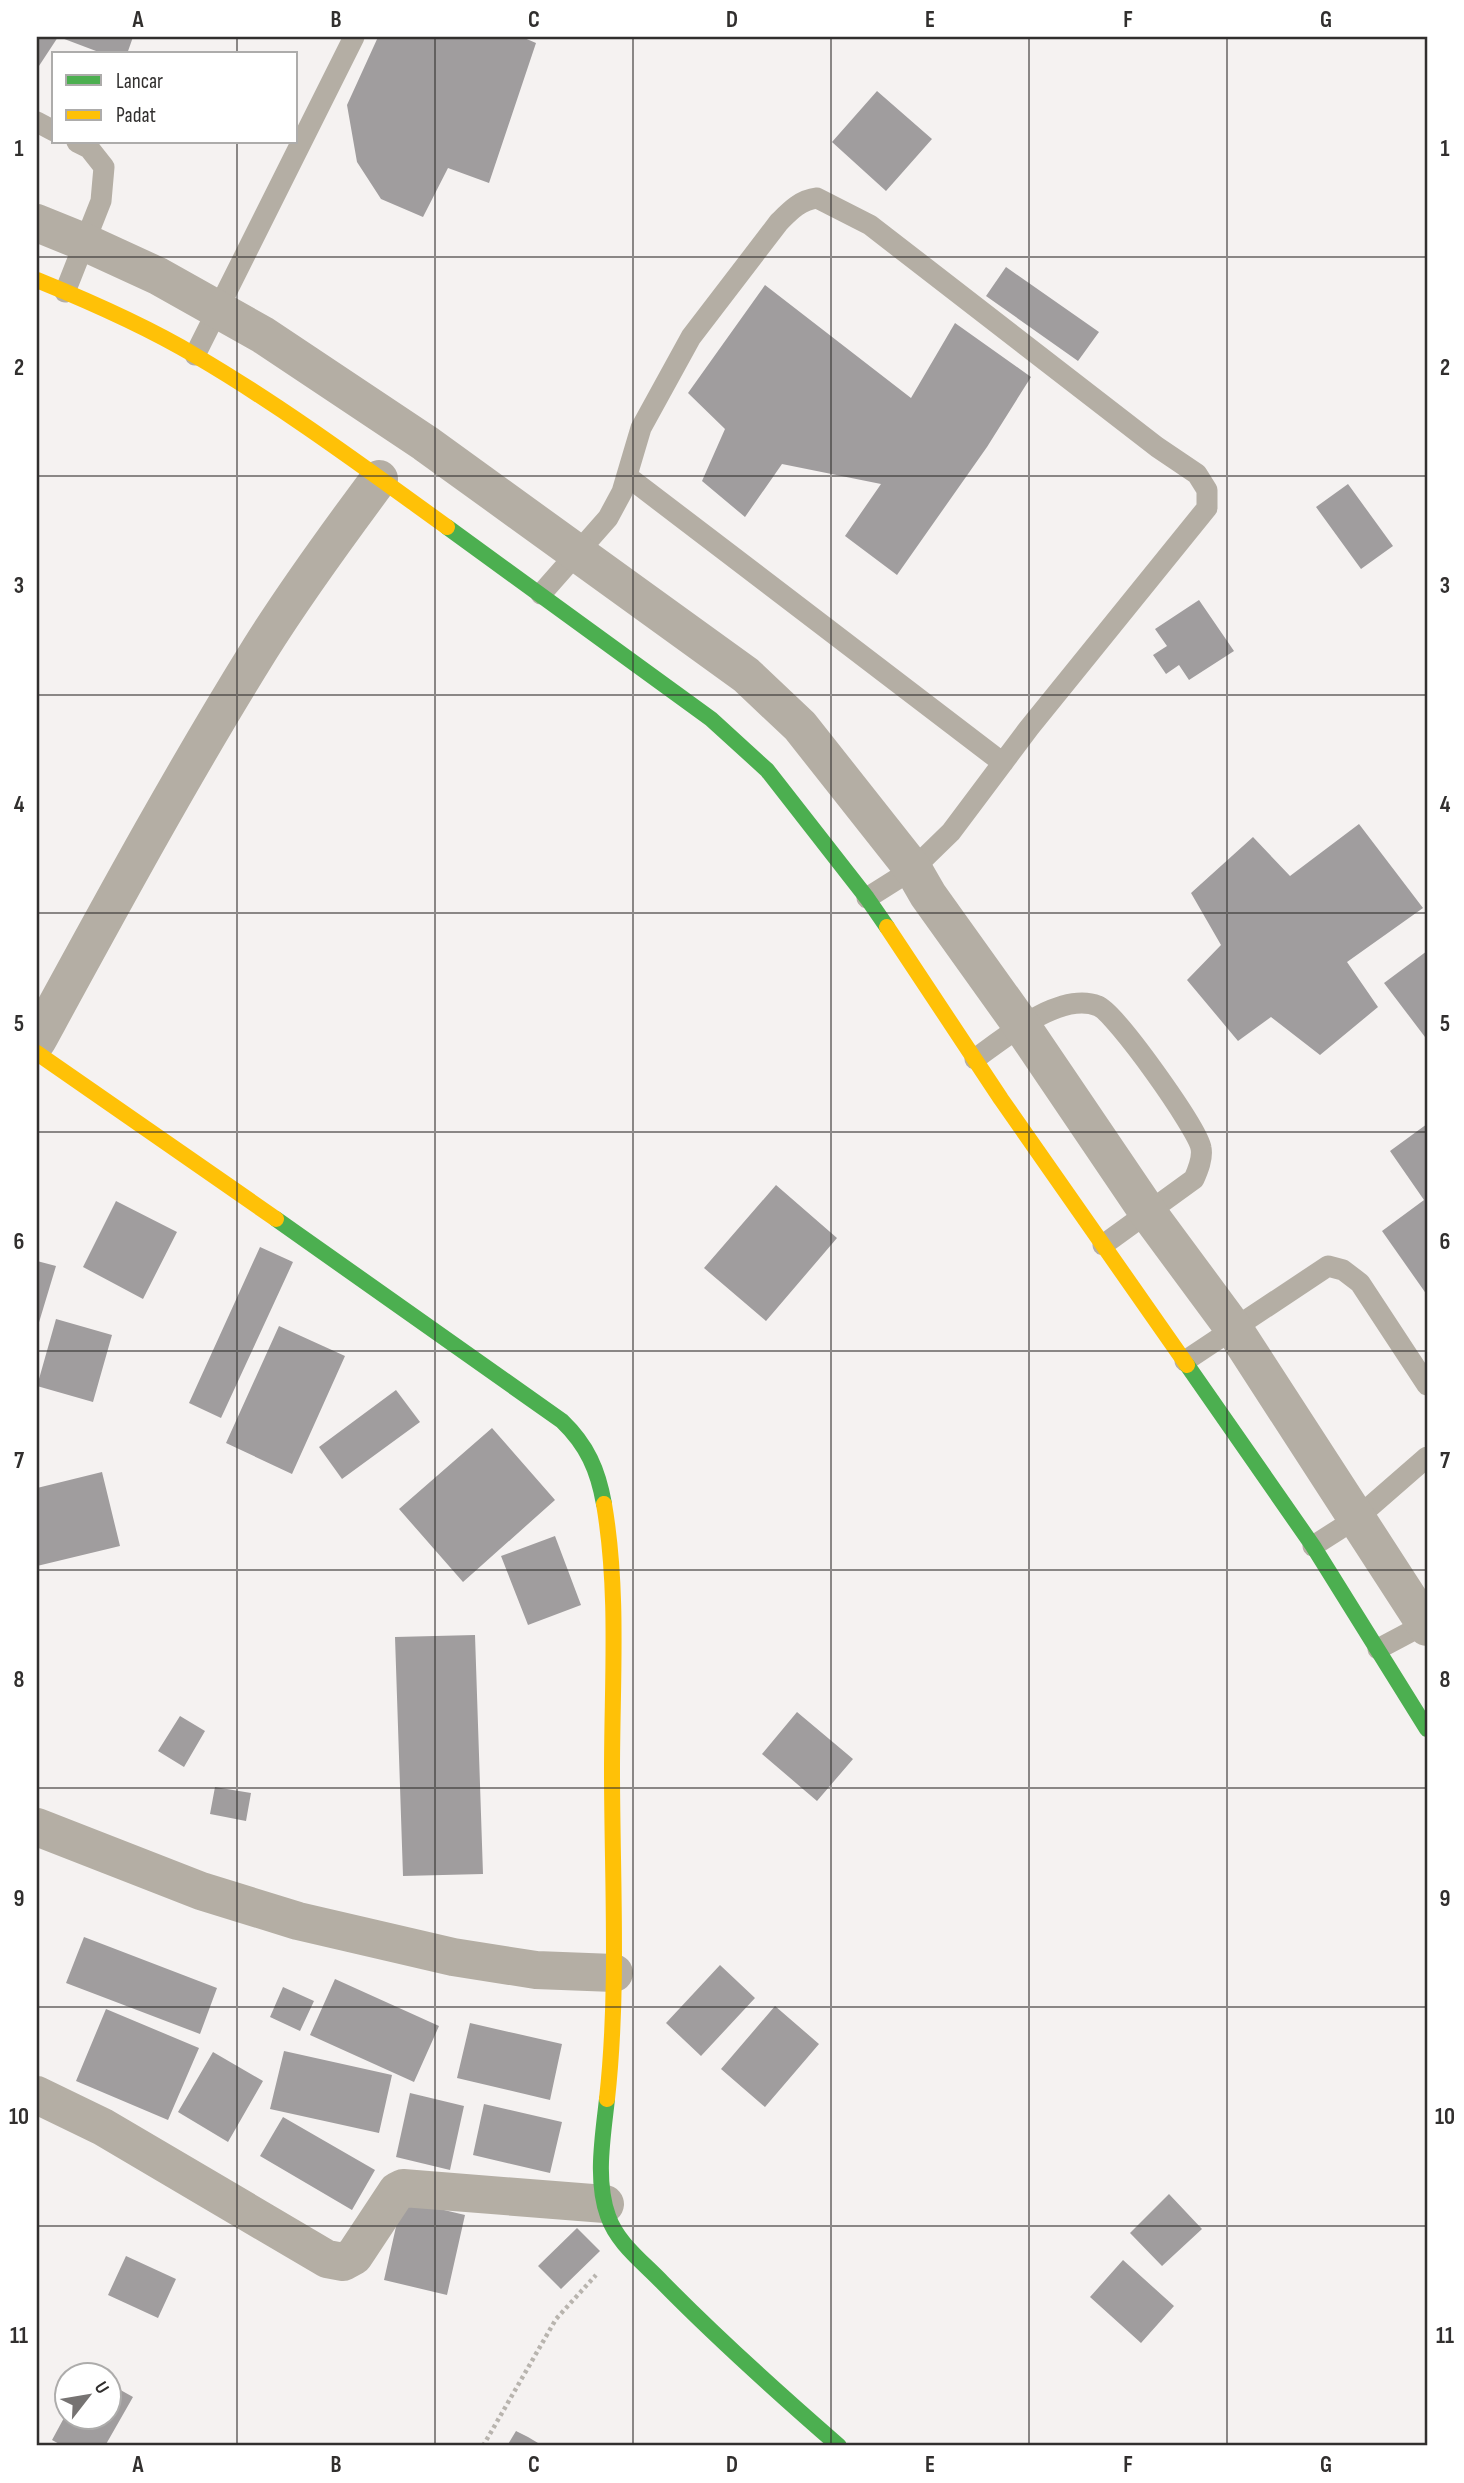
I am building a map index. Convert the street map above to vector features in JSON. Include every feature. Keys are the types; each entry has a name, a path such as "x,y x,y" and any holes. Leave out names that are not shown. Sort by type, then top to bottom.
{"street":[{"path":"37,223 158,276 263,335 425,443 578,553 746,675 791,717 913,869 928,895 1021,1025 1149,1214 1234,1329 1427,1625"},
{"path":"37,280 86,300 195,355 303,425 711,719 767,770 867,898 1103,1245 1313,1546 1427,1729"},
{"path":"303,425 333,382"},
{"path":"37,1041 182,781 261,648 315,566 379,478"},
{"path":"37,1053 516,1387 557,1417 579,1438 594,1465 609,1539 613,1654 614,1973 610,2068 601,2175 604,2204 614,2230 624,2243 733,2352 839,2446"},
{"path":"37,1827 201,1891 298,1921 453,1957 537,1970 614,1973"},
{"path":"37,2095 103,2127 327,2259 343,2262 354,2256 397,2191 403,2188 604,2204"}],"lane":[{"path":"195,355 354,37"},
{"path":"65,292 101,201 104,167 89,148 81,144"},
{"path":"541,594 608,518 622,492 641,428 691,337 779,222 807,199 817,198 870,225 1157,447 1197,474 1206,490 1207,508 951,832 913,869 867,898"},
{"path":"627,477 1003,763"},
{"path":"975,1059 1021,1025 1069,1003 1099,1006 1115,1020 1184,1113 1201,1148 1194,1179 1103,1245"},
{"path":"1185,1361 1328,1266 1335,1267 1360,1283 1427,1385"},
{"path":"1313,1546 1357,1518 1427,1457"},
{"path":"1378,1649 1427,1625"}],"path":[{"path":"483,2446 556,2319 624,2243"}],"building":[{"path":"37,37 58,37 37,69"},
{"path":"59,37 133,37 128,52 99,52"},
{"path":"378,37 522,37 536,43 489,183 448,168 423,217 381,199 357,162 347,105"},
{"path":"877,91 932,139 886,191 832,142"},
{"path":"1006,267 1099,332 1078,361 986,296"},
{"path":"765,285 911,398 955,323 1031,377 987,447 897,575 845,536 881,484 782,464 745,517 702,481 725,429 688,393"},
{"path":"1348,484 1393,546 1361,569 1316,507"},
{"path":"1199,600 1234,651 1189,680 1179,665 1166,674 1153,655 1167,646 1155,629"},
{"path":"1359,824 1423,908 1347,962 1378,1007 1320,1055 1271,1017 1238,1041 1187,980 1221,945 1191,893 1253,837 1290,876"},
{"path":"1427,951 1427,1036 1425,1037 1384,983"},
{"path":"1427,1124 1427,1295 1382,1231 1424,1200 1390,1151"},
{"path":"776,1185 837,1238 766,1321 704,1268"},
{"path":"116,1201 177,1232 143,1299 83,1267"},
{"path":"260,1247 293,1262 221,1418 189,1403"},
{"path":"37,1261 56,1266 37,1329"},
{"path":"56,1319 112,1335 93,1402 37,1386"},
{"path":"279,1326 345,1356 292,1474 226,1443"},
{"path":"396,1390 420,1422 342,1479 319,1447"},
{"path":"492,1428 555,1500 463,1582 399,1509"},
{"path":"102,1472 120,1546 37,1566 37,1488"},
{"path":"555,1536 581,1605 528,1625 501,1556"},
{"path":"475,1635 483,1874 403,1876 395,1637"},
{"path":"797,1712 853,1759 817,1801 762,1754"},
{"path":"180,1716 205,1731 184,1767 158,1751"},
{"path":"215,1787 251,1793 246,1821 210,1814"},
{"path":"84,1937 217,1988 200,2034 66,1983"},
{"path":"720,1965 755,1998 701,2056 666,2023"},
{"path":"335,1979 439,2026 414,2082 310,2035"},
{"path":"283,1987 314,2001 300,2031 270,2017"},
{"path":"775,2006 819,2044 765,2107 721,2069"},
{"path":"106,2009 199,2048 168,2120 76,2081"},
{"path":"470,2023 562,2044 550,2100 457,2078"},
{"path":"284,2051 392,2075 379,2133 270,2109"},
{"path":"213,2052 263,2081 228,2142 178,2112"},
{"path":"410,2093 464,2106 450,2170 396,2157"},
{"path":"484,2104 562,2122 550,2173 473,2155"},
{"path":"283,2117 375,2170 352,2210 260,2156"},
{"path":"1169,2194 1202,2229 1162,2266 1130,2233"},
{"path":"402,2200 465,2215 447,2295 384,2280"},
{"path":"577,2228 600,2251 561,2289 538,2266"},
{"path":"126,2256 176,2279 158,2318 108,2295"},
{"path":"1123,2260 1174,2306 1141,2343 1090,2297"},
{"path":"122,2391 133,2397 122,2416"},
{"path":"57,2430 114,2430 105,2446 63,2446 52,2440"},
{"path":"516,2431 528,2437 543,2446 507,2446"}],"traffic: fast":[{"path":"447,527 711,719 767,770 887,927"},
{"path":"276,1219 562,1421 578,1439 590,1459 604,1504"},
{"path":"1187,1365 1313,1546 1427,1729"},
{"path":"607,2099 601,2158 602,2188 608,2216 618,2235 631,2252 705,2324 839,2446"}],"traffic: slow":[{"path":"37,280 118,315 196,356 292,417 447,527"},
{"path":"887,927 1001,1099 1187,1365"},
{"path":"37,1053 276,1219"},
{"path":"604,1504 612,1570 614,1637 614,1976 607,2099"}]}
